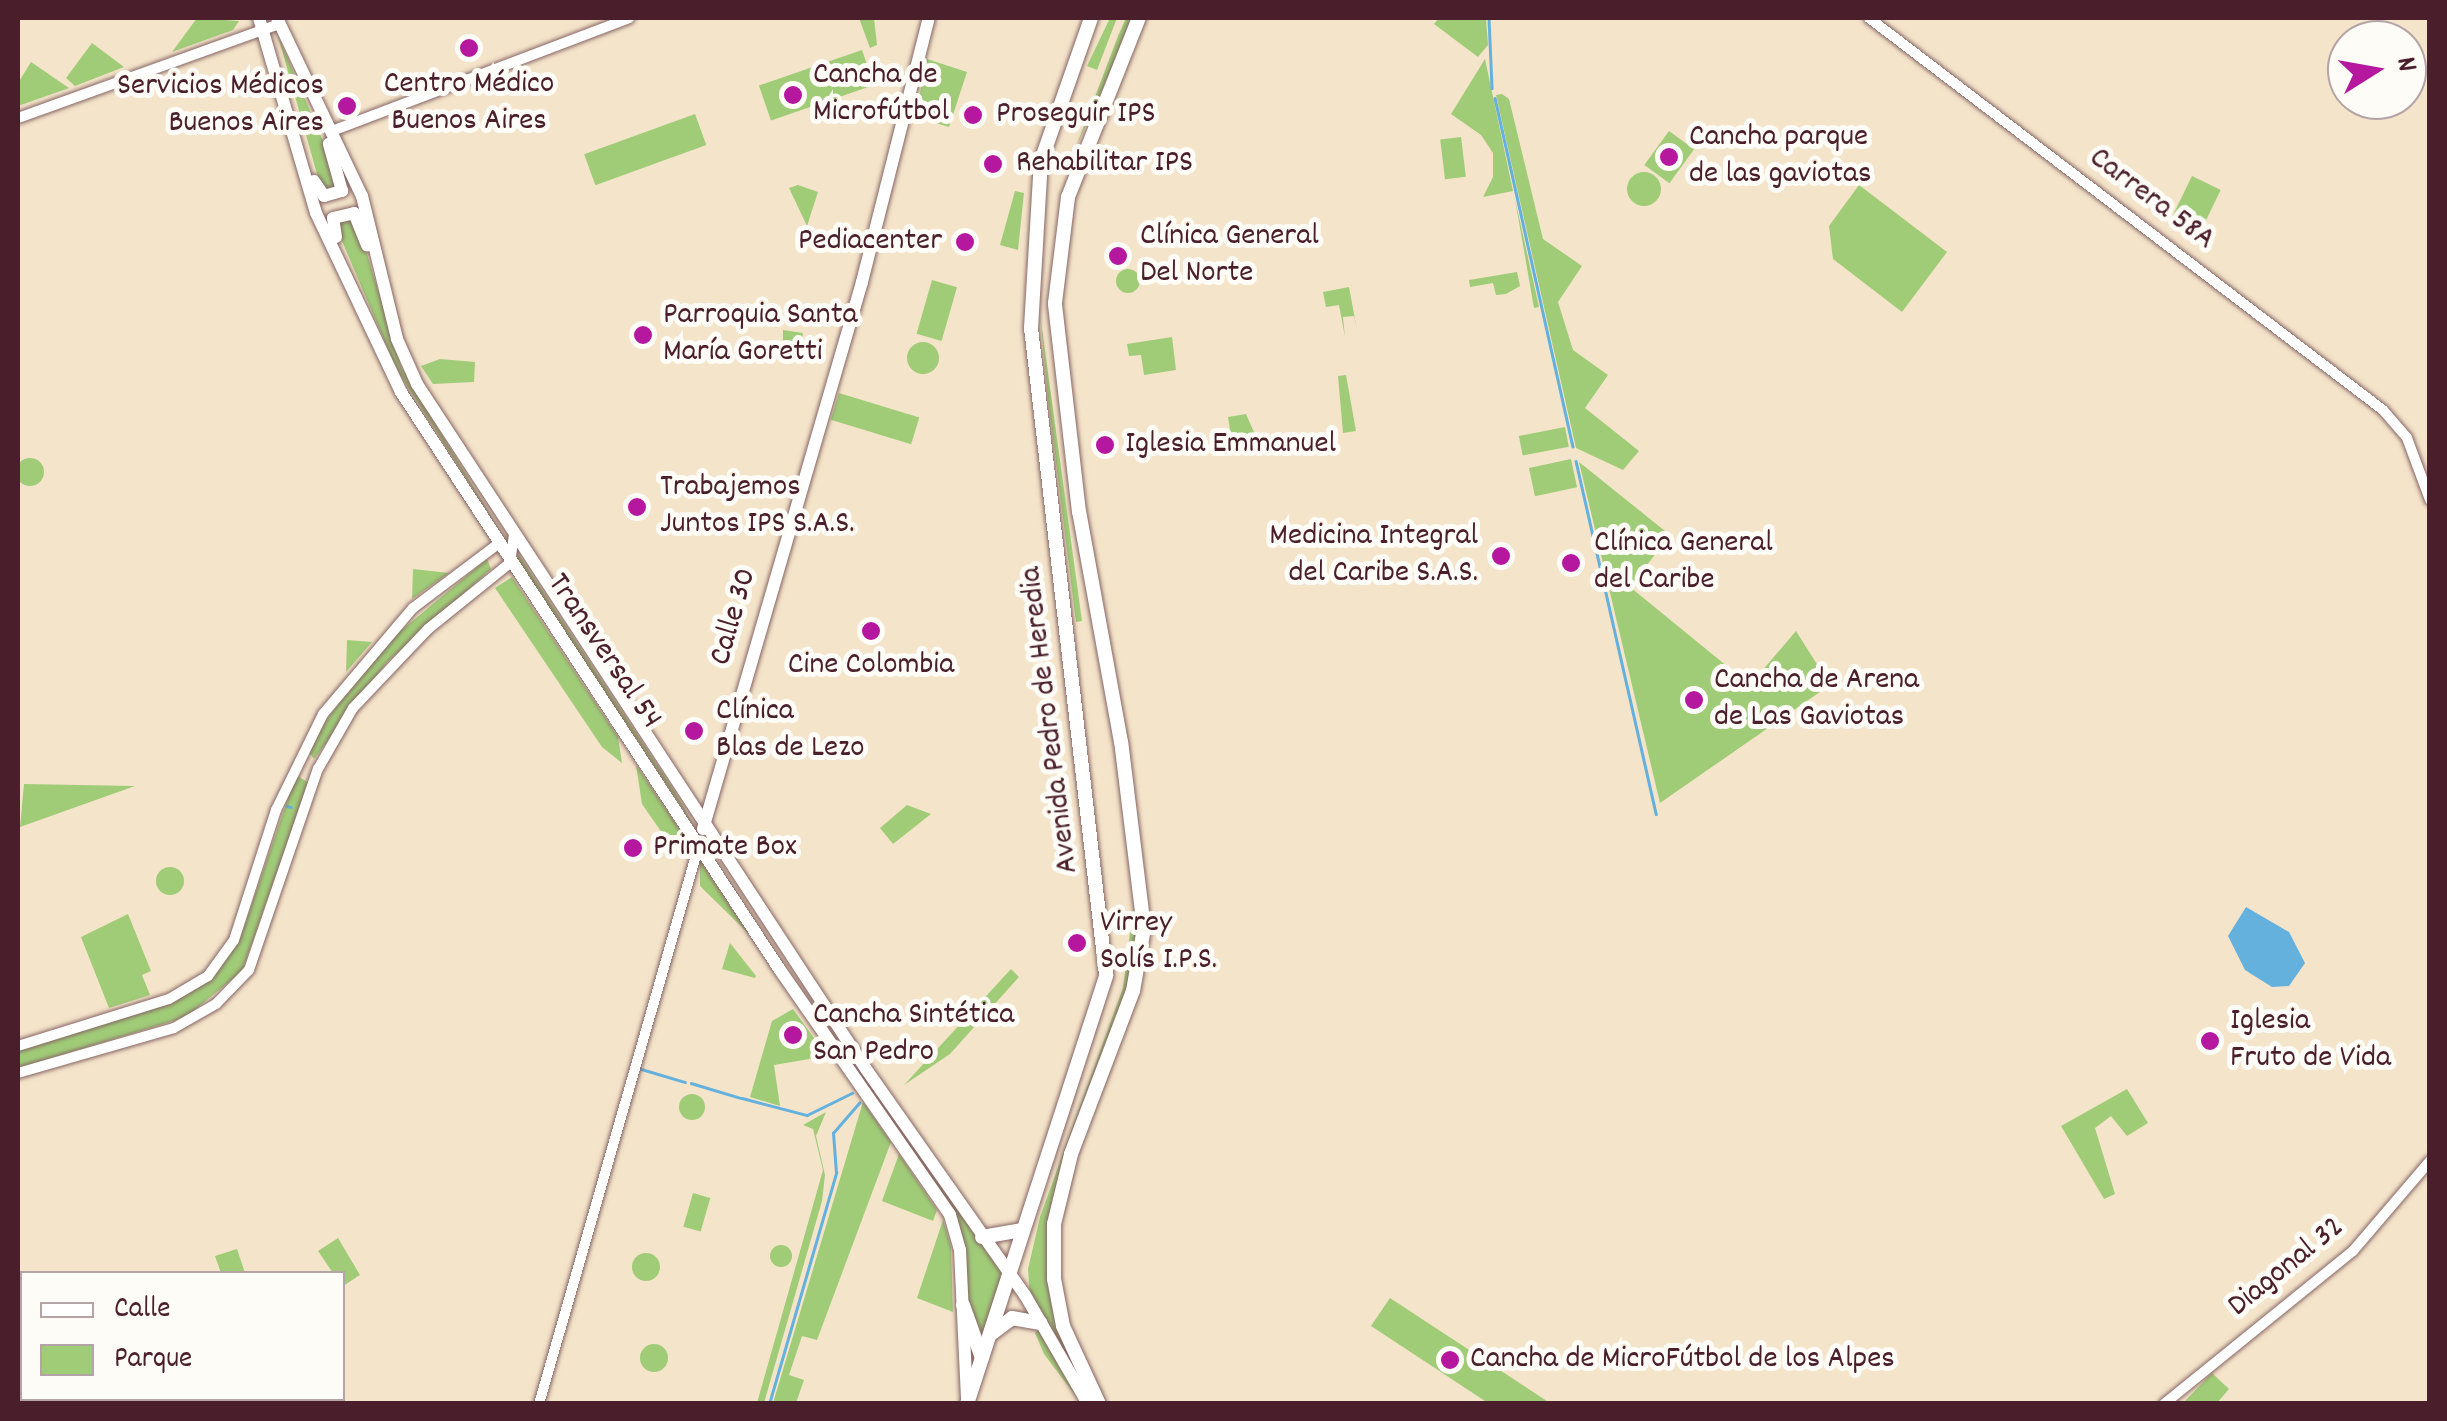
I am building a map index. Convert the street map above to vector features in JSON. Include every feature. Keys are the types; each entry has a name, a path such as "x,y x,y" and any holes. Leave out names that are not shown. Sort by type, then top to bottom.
{"highway":[{"name":"Avenida Pedro de Heredia","path":"967,1404 1007,1272 1103,989 1103,914 1031,314 1042,153 1091,18"},
{"name":"Avenida Pedro de Heredia","path":"1099,1404 1069,1345 1056,1294 1052,1244 1061,1186 1133,991 1142,908 1054,316 1068,197 1139,18"},
{"path":"982,1236 1021,1230"},
{"path":"964,1305 982,1358"},
{"path":"988,1339 1005,1320 1041,1322"}],"main road":[{"name":"Calle 30","path":"699,845 858,300 930,18"},
{"name":"Transversal 54","path":"278,21 304,84 332,131 366,206 396,339 430,407 704,824 864,1077"},
{"name":"Transversal 54","path":"261,23 284,88 316,212 378,347 498,544 699,845 982,1236 1041,1322 1088,1404"},
{"path":"284,88 315,186 334,197 343,177 304,84"},
{"path":"378,347 334,232 336,214 354,213 360,222 396,339"},
{"path":"682,792 699,802 712,795"},
{"name":"Transversal 54","path":"877,1096 950,1215 964,1305 967,1404"}],"street":[{"path":"332,131 629,18"},
{"name":"Carrera 58A","path":"1869,18 2383,410 2398,426 2430,500"},
{"path":"18,118 261,23 278,21"},
{"path":"18,1073 174,1028 223,998 256,960 318,769 380,676 510,562 514,536"},
{"path":"18,1046 169,999 208,976 234,940 283,794 324,714 383,637 498,544"},
{"path":"301,760 318,769"},
{"name":"Calle 30","path":"539,1404 699,845"},
{"name":"Diagonal 32","path":"2164,1404 2353,1250 2430,1161"}],"green space":[{"path":"197,18 239,21 233,30 172,52"},
{"path":"859,18 874,18 877,45 870,48"},
{"path":"1110,18 1117,18 1097,70 1087,66"},
{"path":"1126,18 1135,18 1076,147 1118,36"},
{"path":"1439,18 1486,18 1488,45 1478,57 1434,24"},
{"path":"278,36 341,183 331,191 321,188"},
{"path":"92,43 124,67 75,86 66,78"},
{"path":"862,50 874,85 771,120 759,85"},
{"path":"927,59 967,72 949,127 915,117"},
{"path":"1485,59 1513,191 1483,197 1493,177 1493,153 1481,135 1451,114"},
{"path":"31,62 69,88 18,106 18,83"},
{"path":"1496,95 1509,99 1543,239 1582,266 1558,302 1573,350 1608,375 1585,408 1639,451 1623,470 1576,448"},
{"path":"695,114 706,145 595,185 584,154"},
{"name":"Cancha parque de las gaviotas","path":"1669,131 1694,149 1669,183 1644,165"},
{"path":"1461,137 1466,177 1445,179 1440,140"},
{"path":"1644,172 1656,177 1661,189 1656,201 1644,206 1632,201 1627,189 1632,177"},
{"path":"2192,176 2221,190 2197,239 2168,225"},
{"path":"798,185 818,192 807,226 789,188"},
{"path":"1859,185 1947,252 1902,312 1833,259 1829,226"},
{"path":"1015,191 1024,193 1018,250 1000,245"},
{"path":"1515,199 1539,307 1534,308"},
{"path":"347,215 358,224 401,367 505,539 397,370 336,223"},
{"path":"1128,269 1137,272 1137,290 1128,293 1119,290 1116,281 1119,272"},
{"path":"1517,272 1520,286 1506,294 1496,295 1493,283 1470,287 1469,280"},
{"path":"932,280 957,287 942,341 917,334"},
{"path":"1349,287 1357,330 1354,316 1343,317 1345,337 1339,305 1326,307 1323,292"},
{"path":"1040,314 1082,621 1076,622 1048,398"},
{"path":"783,330 803,333 798,360 784,359 783,365"},
{"path":"1172,337 1176,370 1144,375 1141,355 1129,356 1127,344"},
{"path":"923,342 934,347 939,358 934,369 923,374 912,369 907,358 912,347"},
{"path":"440,359 475,362 474,382 433,384 421,366"},
{"path":"1346,375 1356,431 1343,433 1338,376"},
{"path":"839,393 919,418 911,444 831,420"},
{"path":"1246,414 1257,439 1218,442 1217,433 1230,430 1228,417"},
{"path":"1565,427 1569,447 1523,456 1519,436"},
{"path":"30,458 40,462 44,472 40,482 30,486 20,482 16,472 20,462"},
{"path":"1571,459 1577,487 1535,496 1529,468"},
{"path":"1579,462 1670,535 1630,587 1750,685 1796,631 1830,685 1660,803"},
{"path":"519,555 675,792 696,829 516,558"},
{"path":"487,559 491,569 387,662 314,759 309,752 317,734 374,653"},
{"path":"413,569 449,573 412,599"},
{"path":"512,577 618,737 622,763 602,747 495,588"},
{"path":"347,640 372,642 346,672"},
{"path":"636,765 691,846 687,854 676,853 642,804"},
{"path":"296,775 309,783 242,971 186,1017 18,1068 18,1050 170,1004 213,979 243,930"},
{"path":"24,784 135,786 20,827"},
{"path":"907,805 931,814 893,844 880,828"},
{"path":"700,860 752,937 700,886"},
{"path":"170,867 180,871 184,881 180,891 170,895 160,891 156,881 160,871"},
{"path":"1133,909 1138,940 1130,987 1052,1207 1047,1244 1060,1335 1084,1392 1030,1298 1028,1269 1040,1217 1123,988"},
{"path":"128,914 151,971 142,975 150,995 109,1008 81,937"},
{"path":"730,943 756,976 755,978 722,969"},
{"path":"1011,969 1019,977 950,1054 904,1085"},
{"path":"793,1009 827,1056 774,1065 780,1106 750,1097 772,1021"},
{"path":"2127,1089 2148,1123 2127,1136 2111,1116 2095,1128 2115,1194 2104,1199 2061,1126"},
{"path":"692,1094 701,1098 705,1107 701,1116 692,1120 683,1116 679,1107 683,1098"},
{"path":"876,1097 1002,1272 982,1344 968,1309 952,1207"},
{"path":"863,1102 891,1142 817,1340 802,1336 789,1375 804,1380 796,1403 773,1403"},
{"path":"826,1112 816,1136 825,1175 822,1201 764,1403 757,1403 823,1170 813,1129 803,1125"},
{"path":"899,1154 937,1210 933,1221 882,1201"},
{"path":"693,1193 710,1198 701,1232 683,1227"},
{"path":"943,1220 951,1246 953,1312 917,1298"},
{"path":"338,1238 360,1275 345,1285 345,1271 332,1271 318,1251"},
{"path":"781,1245 789,1248 789,1264 781,1267 773,1264 770,1256 773,1248"},
{"path":"237,1249 244,1271 220,1271 215,1256"},
{"path":"646,1253 656,1257 660,1267 656,1277 646,1281 636,1277 632,1267 636,1257"},
{"path":"1390,1298 1550,1403 1488,1403 1371,1326"},
{"path":"1040,1329 1081,1403 1044,1354 1035,1333"},
{"path":"654,1344 664,1348 668,1358 664,1368 654,1372 644,1368 640,1358 644,1348"},
{"path":"2212,1373 2229,1389 2217,1403 2183,1403"}],"water":[{"path":"2246,907 2289,932 2305,963 2289,986 2272,987 2245,970 2228,936"}],"waterway":[{"path":"1489,18 1492,88"},
{"path":"1495,98 1573,446"},
{"path":"1576,461 1656,814"},
{"path":"287,806 291,807"},
{"path":"638,1068 685,1082"},
{"path":"691,1083 741,1098"},
{"path":"742,1098 807,1115 852,1093"},
{"path":"769,1404 836,1173 833,1133 859,1103"}],"place":[{"name":"Centro Médico Buenos Aires","path":"469,48"},
{"name":"Cancha de Microfútbol","path":"793,95"},
{"name":"Servicios Médicos Buenos Aires","path":"347,106"},
{"name":"Proseguir IPS","path":"973,115"},
{"name":"Cancha parque de las gaviotas","path":"1669,157"},
{"name":"Rehabilitar IPS","path":"993,164"},
{"name":"Pediacenter","path":"965,242"},
{"name":"Clínica General Del Norte","path":"1118,256"},
{"name":"Parroquia Santa María Goretti","path":"643,335"},
{"name":"Iglesia Emmanuel","path":"1105,445"},
{"name":"Trabajemos Juntos IPS S.A.S.","path":"637,507"},
{"name":"Medicina Integral del Caribe S.A.S.","path":"1501,556"},
{"name":"Clínica General del Caribe","path":"1571,563"},
{"name":"Cine Colombia","path":"871,631"},
{"name":"Cancha de Arena de Las Gaviotas","path":"1694,700"},
{"name":"Clínica Blas de Lezo","path":"694,731"},
{"name":"Primate Box","path":"633,848"},
{"name":"Virrey Solís I.P.S.","path":"1077,943"},
{"name":"Cancha Sintética San Pedro","path":"793,1035"},
{"name":"Iglesia Fruto de Vida","path":"2210,1041"},
{"name":"Cancha de MicroFútbol de los Alpes","path":"1450,1360"}]}
